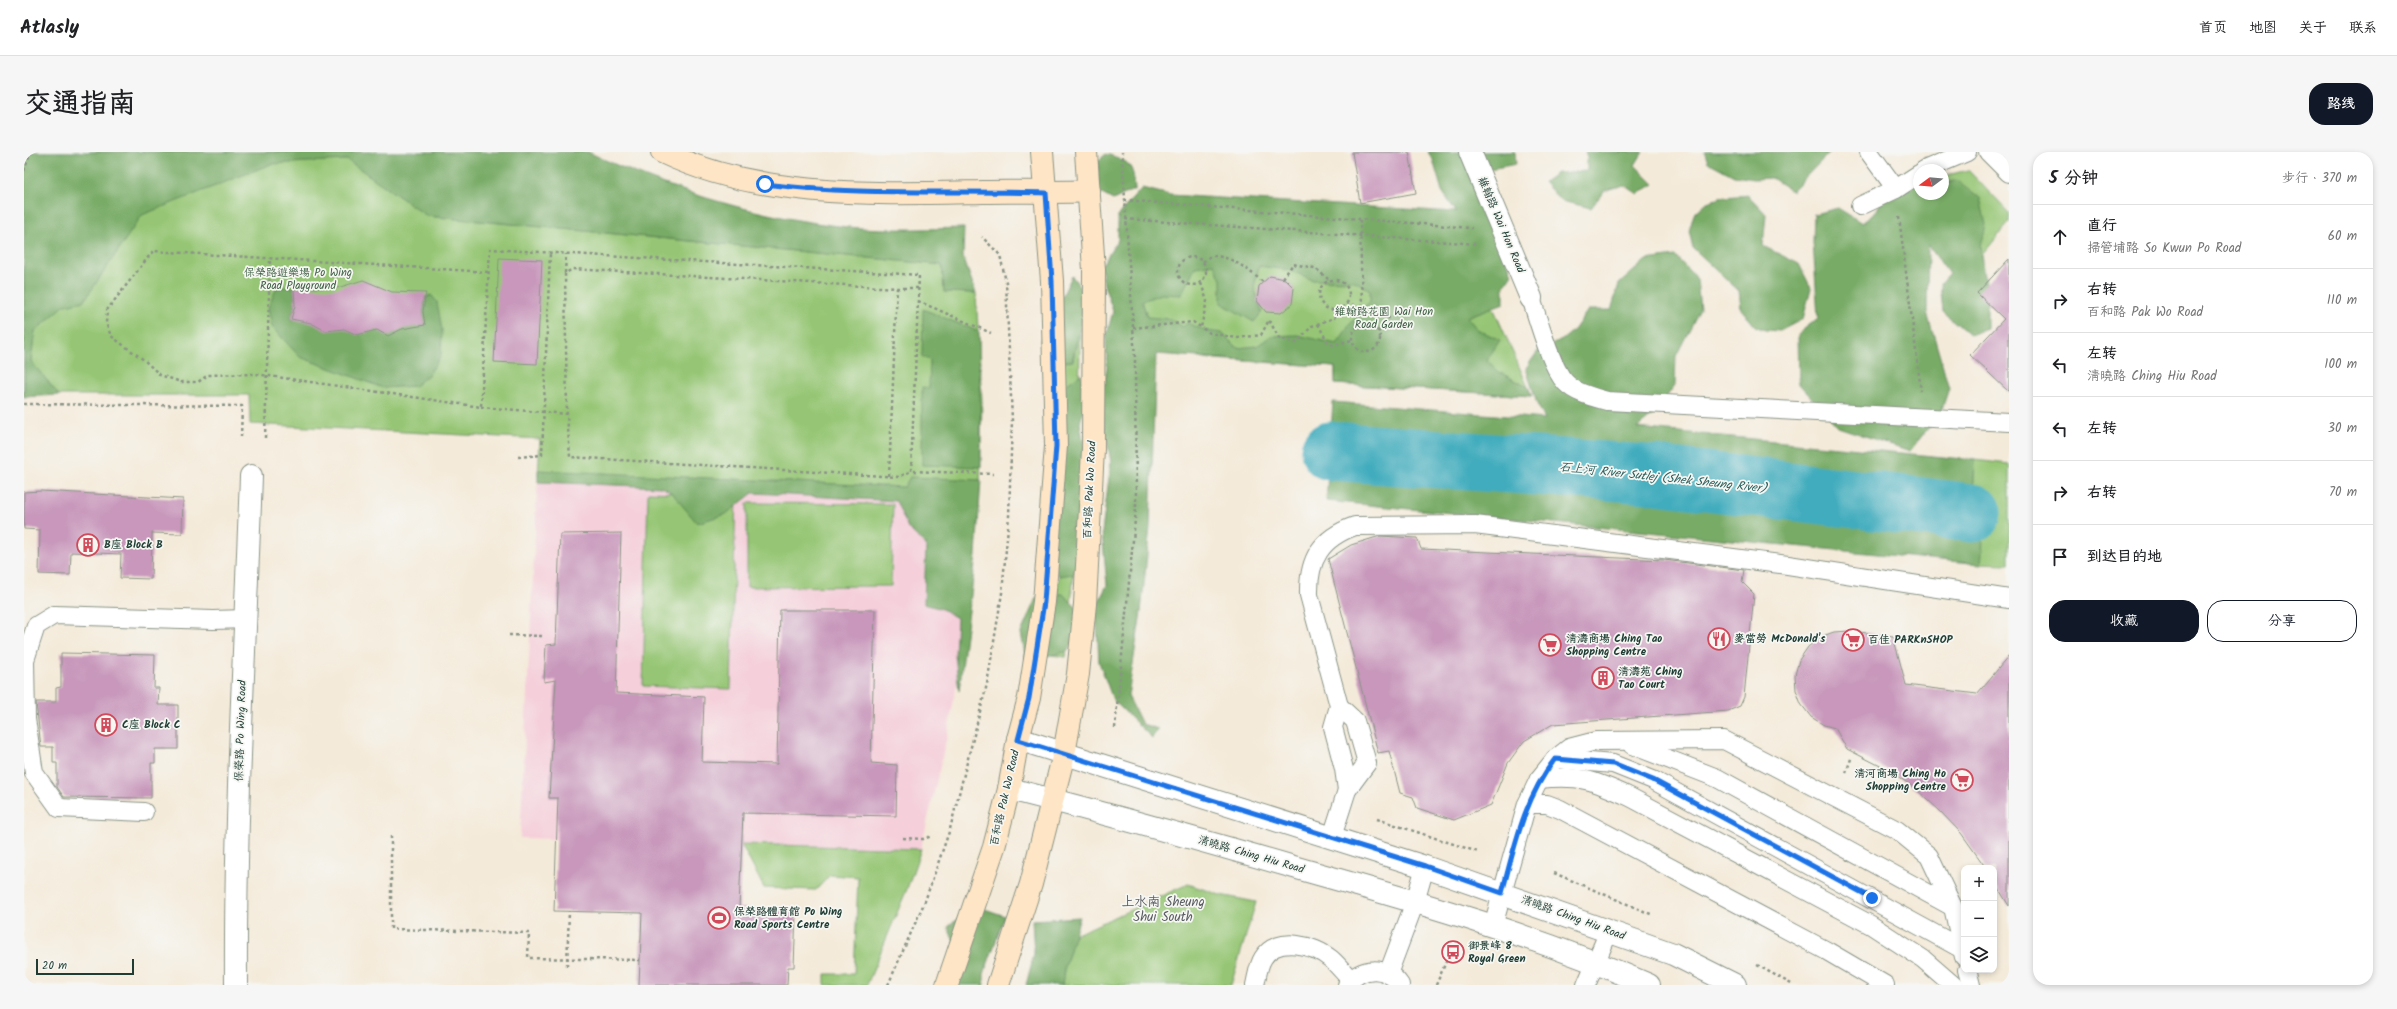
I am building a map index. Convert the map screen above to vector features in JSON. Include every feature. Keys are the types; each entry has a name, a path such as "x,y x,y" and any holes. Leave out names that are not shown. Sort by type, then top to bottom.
{"main road":[{"path":"662,152 721,174 765,184 810,190 940,193 1046,193 1089,191"},
{"name":"百和路 Pak Wo Road","path":"947,985 994,847 1009,789 1018,740 1029,698 1044,602 1056,446 1052,281 1042,152"},
{"name":"百和路 Pak Wo Road","path":"998,985 1031,884 1064,754 1078,674 1085,604 1093,449 1094,270 1086,152"}],"street":[{"name":"維翰路 Wai Hon Road","path":"1470,152 1531,298"},
{"name":"保榮路 Po Wing Road","path":"236,985 235,909 239,772 251,476"},
{"name":"清曉路 Ching Hiu Road","path":"1018,740 1425,866 1673,954 1735,985"},
{"name":"清曉路 Ching Hiu Road","path":"1009,789 1415,902 1493,926 1596,962 1649,985"}],"lane":[{"path":"1869,152 1896,189"},
{"path":"1938,164 1966,152"},
{"path":"1988,152 2009,173"},
{"path":"1860,206 1896,189 1913,178"},
{"path":"1531,298 1550,354 1564,382 1583,394 1607,401 2009,422"},
{"path":"1346,790 1344,769 1333,727 1339,706 1309,595 1308,579 1318,551 1328,540 1340,531 1355,526 1475,525 1788,565 2009,599"},
{"path":"144,812 59,808 34,773 26,719 25,660 36,626 54,615 213,620 246,619"},
{"path":"1332,837 1346,790 1367,763 1355,721 1339,706"},
{"path":"1493,926 1527,804 1539,779 1555,759 1569,748 1596,741 1724,740 1897,830 1929,856 1954,907 1961,943"},
{"path":"1596,741 1626,743 1641,747 1717,778 1954,907"},
{"path":"1555,759 1613,764 1653,780 1961,952"},
{"path":"1539,779 1566,776 1595,781 1630,797 1871,925 1923,959 1953,985"},
{"path":"1527,804 1547,804 1560,809 1827,951 1885,985"},
{"path":"1255,985 1262,959 1272,948 1283,943 1320,952 1331,959 1349,982 1368,970 1379,970 1394,979 1425,866"},
{"path":"1586,985 1609,931"},
{"path":"1968,973 1971,985"}],"path":[{"path":"24,171 30,152"},
{"path":"1115,728 1136,509 1133,328 1122,152"},
{"path":"1896,189 1922,400"},
{"path":"1125,219 1482,245"},
{"path":"1360,219 1362,308"},
{"path":"888,985 925,901 950,829 987,684 1002,593 1009,516 1012,420 1006,282 1000,255 982,237"},
{"path":"481,407 490,249 919,275 911,471"},
{"path":"488,272 153,251 107,310 106,324 111,336 144,360 160,375 181,382 198,382 208,374 266,375 481,407 567,414"},
{"path":"518,457 542,455 550,253"},
{"path":"566,254 567,414 570,458 899,477 911,471 993,474"},
{"path":"1203,262 1210,256 1221,256 1244,267 1263,282"},
{"path":"1201,283 1185,283 1180,276 1178,268 1183,260 1190,257 1200,259 1203,262 1206,271 1201,283 1207,301 1201,327"},
{"path":"265,438 270,258"},
{"path":"1283,278 1293,264 1315,268 1328,279"},
{"path":"565,274 572,269 897,288 919,288"},
{"path":"1133,328 1193,322 1210,333 1237,338 1261,335 1269,320 1279,338 1296,342 1312,326 1334,318 1346,303 1348,294 1340,282 1330,280 1322,286 1319,296 1323,305 1332,310 1341,308"},
{"path":"889,476 897,288"},
{"path":"918,301 991,333"},
{"path":"1346,303 1362,308 1383,310 1388,316 1387,325 1378,332"},
{"path":"1318,324 1328,341 1333,345 1352,340"},
{"path":"1362,325 1372,326 1378,332 1378,345 1367,352 1355,348 1352,340 1354,330 1362,325"},
{"path":"24,404 242,406 242,437"},
{"path":"509,635 543,636"},
{"path":"1846,772 1852,756"},
{"path":"1377,819 1478,852"},
{"path":"391,836 391,929 528,933 528,958 640,960"},
{"path":"903,838 923,839 932,836"},
{"path":"1554,873 1654,915"},
{"path":"567,966 570,911"},
{"path":"1436,985 1451,950"}],"shaded area":[{"path":"538,476 980,490 976,555 965,641 947,736 921,849 520,838"}],"green space":[{"path":"24,152 588,152 676,188 737,207 768,214 847,227 897,229 964,228 963,257 976,293 944,292 942,265 427,216 347,160 271,164 142,215 84,301 65,305 35,331 31,361 59,395 24,397"},
{"name":"保榮路遊樂場 Po Wing Road Playground","path":"91,152 338,152 427,216 943,265 944,292 976,293 982,400 980,490 538,476 540,439 250,424 249,395 24,395 24,271"},
{"path":"1428,152 1515,152 1516,164 1475,172 1512,274 1504,286 1504,303 1467,317 1477,329 1500,340 1487,360 1499,372 1528,387 1532,396 1335,384 1335,367 1156,354 1150,527 1141,612 1128,696 1142,724 1158,729 1152,738 1113,700 1099,662 1096,607 1107,585 1102,532 1111,462 1100,403 1107,367 1106,338 1113,311 1104,285 1101,266 1118,240 1118,215 1142,188 1170,195 1456,212 1442,191 1433,160","holes":["1214,264 1221,280 1221,303 1254,322 1262,312 1254,287 1259,266 1289,270 1313,280 1355,281 1370,290 1370,301 1350,324 1337,344 1297,335 1271,336 1257,346 1237,348 1222,333 1207,331 1187,323 1183,327 1171,319 1147,317 1142,301 1161,294 1181,295 1195,267"]},
{"path":"1585,152 1643,152 1635,165 1654,184 1638,194 1624,185 1604,191 1591,208 1561,201 1544,182 1557,173 1587,171 1587,157"},
{"path":"1704,152 1830,152 1792,191 1772,178 1754,179 1734,176 1708,162"},
{"path":"1106,154 1125,162 1129,165 1133,174 1135,189 1113,200 1098,192 1098,161"},
{"path":"1925,157 1936,164 1916,164"},
{"path":"1913,167 1913,200 1949,200 1949,183 1957,180 1980,198 1986,225 1981,246 1987,291 1987,329 1970,335 1943,312 1940,284 1949,274 1928,245 1927,312 1949,388 1941,412 1910,451 1838,427 1799,384 1798,334 1818,318 1813,242 1814,214 1838,208 1862,223 1876,212 1887,188"},
{"path":"1968,170 2009,213 2009,223 1966,274 1945,200 1949,200 1949,175"},
{"path":"1748,195 1766,214 1763,246 1799,264 1811,288 1803,319 1780,331 1765,330 1755,326 1741,309 1739,291 1693,248 1689,231 1694,214 1707,202 1723,197"},
{"name":"維翰路花園 Wai Hon Road Garden","path":"1136,226 1471,257 1532,396 1335,384 1335,367 1198,358 1147,317 1142,301"},
{"path":"1675,256 1697,279 1700,309 1676,356 1675,385 1654,414 1637,428 1975,460 1971,532 1985,517 1981,564 1326,501 1333,402 1545,419 1537,404 1526,368 1538,351 1562,340 1574,330 1588,310 1611,310 1619,284 1646,260"},
{"path":"1072,276 1085,294 1082,320 1072,361 1049,363 1040,341"},
{"path":"277,287 294,287 295,306 291,319 424,325 423,312 426,297 431,295 437,302 442,330 441,356 429,374 415,386 383,388 300,357 272,327 268,308"},
{"path":"923,309 979,332 981,467 922,465 922,387 929,388 930,360 922,357"},
{"path":"1080,326 1078,529 1066,657 1051,655 1066,505 1062,362 1073,361"},
{"path":"1081,374 1088,392 1080,423 1086,459 1088,546 1074,574 1059,576 1051,563 1060,389"},
{"path":"1975,460 2009,464 2009,564 1968,563"},
{"path":"538,470 904,487 910,477 981,480 976,555 959,691 955,655 957,618 942,609 924,604 926,545 908,528 896,501 753,493 726,514 697,523 672,493 662,487 538,482"},
{"path":"648,492 736,495 731,689 643,686"},
{"path":"747,503 893,504 891,586 747,587"},
{"path":"1048,594 1063,594 1078,609 1082,633 1066,652 1026,660 1021,633 1036,598"},
{"path":"741,844 921,849 907,889 867,985 825,985 825,974 854,974 858,877 830,875 816,890 764,888"},
{"path":"1188,884 1220,895 1256,902 1231,985 1056,985 1070,937"},
{"path":"985,909 1005,916 984,974 984,985 941,985 956,947 948,927 968,910"},
{"path":"1080,917 1064,970 1062,985 1026,985 1034,954 1032,920"}],"building":[{"path":"1352,152 1409,152 1416,193 1360,203"},
{"path":"499,258 542,260 537,364 494,362"},
{"path":"2009,259 2009,392 1970,355 2004,319 1977,293"},
{"path":"1270,276 1285,279 1294,288 1292,304 1281,313 1266,312 1257,301 1259,286"},
{"path":"363,280 392,292 426,293 423,312 425,325 402,329 388,336 377,330 357,335 344,329 326,331 311,323 291,319 295,306 294,287 334,289"},
{"name":"B座 Block B","path":"41,491 183,499 182,534 152,533 151,579 120,578 121,554 71,552 70,575 39,574 40,530 24,529 24,492"},
{"path":"621,533 616,693 704,697 702,762 777,764 780,610 875,610 871,763 897,765 896,816 743,813 739,908 796,910 794,967 788,967 787,985 639,985 642,913 554,911 558,798 549,798 556,680 544,682 546,645 556,644 560,534"},
{"name":"清濤商場 Ching Tao Shopping Centre","path":"1380,536 1417,538 1421,549 1664,560 1744,570 1742,582 1754,594 1744,697 1740,706 1728,711 1553,724 1524,741 1508,763 1491,805 1454,820 1417,808 1413,797 1400,793 1389,751 1378,753 1328,559 1351,545"},
{"path":"1850,631 1893,636 1906,685 1977,694 2009,656 2009,906 1997,886 1997,865 1984,865 1961,833 1916,789 1890,771 1847,749 1835,728 1824,725 1811,717 1801,704 1796,690 1795,675 1799,660 1808,647 1820,637 1834,632"},
{"name":"C座 Block C","path":"61,653 155,655 154,688 159,688 158,705 178,705 178,749 155,749 155,763 151,763 151,798 64,797 57,787 57,763 53,763 53,747 41,747 36,702 56,702 56,688 61,687"}],"waterway":[{"name":"石上河 River Sutlej (Shek Sheung River)","path":"1330,451 1647,474 1972,513"}],"place":[{"name":"B座 Block B","path":"88,545"},
{"name":"麥當勞 McDonald's","path":"1719,639"},
{"name":"百佳 PARKnSHOP","path":"1853,640"},
{"name":"清濤商場 Ching Tao Shopping Centre","path":"1550,645"},
{"name":"清濤苑 Ching Tao Court","path":"1603,678"},
{"name":"C座 Block C","path":"106,725"},
{"name":"清河商場 Ching Ho Shopping Centre","path":"1962,780"},
{"name":"保榮路體育館 Po Wing Road Sports Centre","path":"719,918"},
{"name":"御景峰 8 Royal Green","path":"1453,952"}],"district":[{"name":"上水南 Sheung Shui South","path":"1163,910"}],"route":[{"path":"765,184 810,190 940,193 1046,193 1052,281 1056,446 1044,602 1029,698 1018,740 1425,866 1502,893 1527,804 1539,779 1555,759 1596,761 1613,764 1653,780 1872,898"}]}
